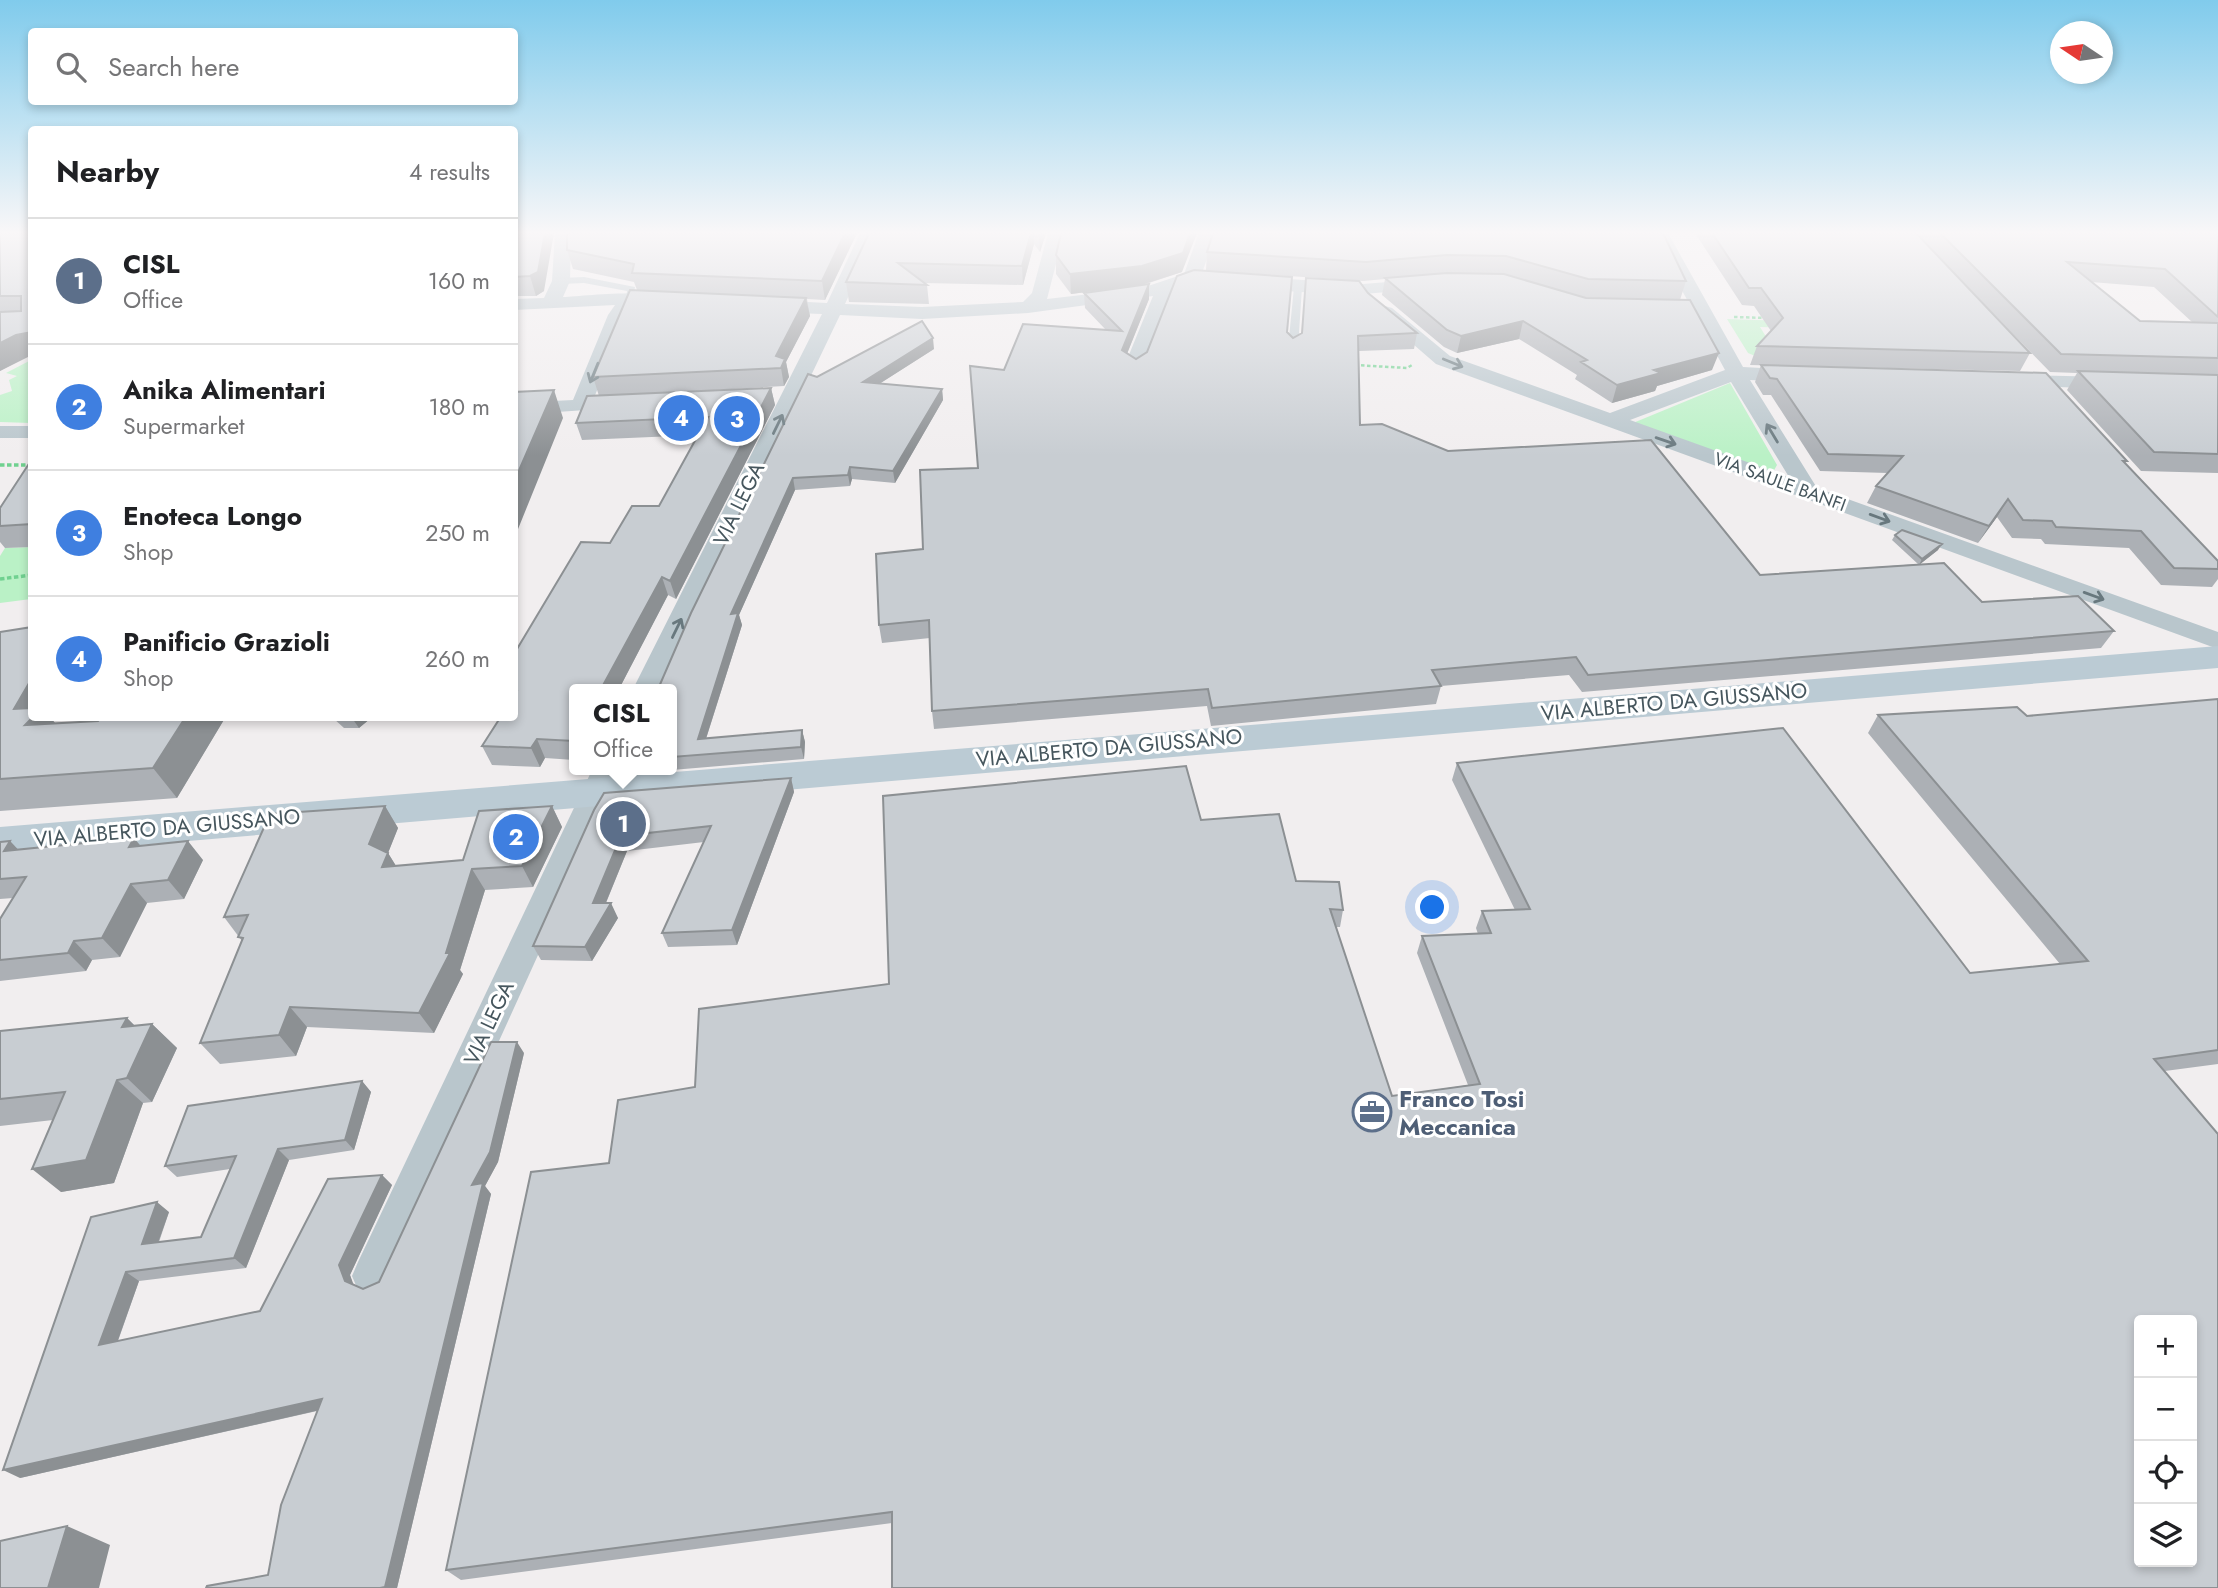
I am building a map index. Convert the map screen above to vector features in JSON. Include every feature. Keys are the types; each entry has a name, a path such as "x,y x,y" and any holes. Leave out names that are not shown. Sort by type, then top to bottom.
{"street":[{"path":"581,405 617,315 623,307"},
{"path":"800,307 922,313 1026,307"},
{"path":"1134,367 1158,307"},
{"name":"VIA SAULE BANFI","path":"1379,307 1443,360 2218,641"},
{"path":"1700,307 1736,373 1808,491"},
{"name":"VIA LEGA","path":"649,684 783,395 832,309"},
{"path":"1680,309 1703,313"},
{"path":"2025,361 2066,406"},
{"path":"1609,421 1736,373 1817,376"},
{"path":"1991,380 2138,383"},
{"path":"518,409 638,402"},
{"path":"0,432 28,432"},
{"name":"VIA ALBERTO DA GIUSSANO","path":"677,774 2218,657"},
{"name":"VIA ALBERTO DA GIUSSANO","path":"0,842 668,775"},
{"name":"VIA LEGA","path":"372,1276 602,780"}],"lane":[{"path":"1293,348 1296,307"}],"path":[{"path":"1703,313 1777,318"},
{"path":"1346,365 1407,368 1434,352"},
{"path":"0,466 28,465"},
{"path":"0,579 28,576"}],"green space":[{"path":"1727,319 1982,327 1988,334 1760,327 1778,356 1772,363 1748,353"},
{"path":"28,362 28,423 0,422 0,395 12,391 9,380 17,376 6,373"},
{"path":"1730,383 1777,465 1773,472 1633,423"},
{"path":"28,547 28,599 0,603 0,556 5,548"}],"building":[{"path":"21,307 28,307 28,333 0,343 0,312 21,311"},
{"path":"623,307 801,307 776,356 785,359 781,368 593,377"},
{"path":"1098,307 1140,307 1122,350 1136,359 1147,352 1165,307 1289,307 1287,332 1293,338 1302,333 1304,307 1385,307 1417,333 1358,336 1360,425 1382,424 1448,451 1651,440 1760,575 1944,563 1982,602 2078,596 2114,631 1588,675 1576,657 1432,670 1441,686 1212,708 1208,689 932,711 929,620 879,625 876,554 923,549 920,470 978,468 970,366 1004,370 1023,324 1122,331"},
{"path":"1420,307 1694,307 1719,353 1654,370 1661,373 1617,385 1581,362 1587,360 1523,321 1461,336 1447,330"},
{"path":"1775,307 1986,307 2030,353 1757,346 1783,318"},
{"path":"2014,307 2123,307 2140,321 2218,323 2218,358 2061,354"},
{"path":"2207,307 2218,307 2218,317"},
{"path":"922,321 933,338 863,382 942,389 893,471 850,467 848,475 793,478 731,614 738,613 698,739 802,730 801,747 677,757 677,684 660,684 691,613 808,374 817,377"},
{"path":"1761,365 2046,373 2127,461 2123,461 2218,561 2218,569 2174,568 2141,531 2056,527 2052,521 2023,520 2008,499 1989,526 1876,486 1903,456 1828,454 1777,379 1770,378"},
{"path":"2078,371 2218,375 2218,454 2154,452"},
{"path":"771,388 670,581 662,577 604,684 569,684 569,741 537,739 531,748 482,746 498,721 518,721 518,647 581,542 610,543 632,506 659,506 708,417 576,423 587,396"},
{"path":"554,390 518,473 518,392"},
{"path":"28,465 28,524 0,526 0,508"},
{"path":"1902,530 1942,544 1922,559 1895,535"},
{"path":"28,628 28,685 14,709 28,708 29,721 25,725 98,721 183,721 153,768 0,779 0,632"},
{"name":"Franco Tosi Meccanica","path":"2218,699 2218,1050 2154,1059 2218,1134 2218,1588 892,1588 892,1512 446,1570 531,1172 609,1163 618,1100 695,1087 699,1009 889,984 883,796 1186,766 1201,820 1279,814 1296,881 1339,882 1343,910 1330,909 1392,1096 1480,1084 1422,936 1491,933 1482,911 1530,909 1457,763 1783,728 1970,973 2088,961 1878,715 2017,707 2027,716"},
{"path":"791,778 732,930 662,933 711,826 621,836 593,903 611,903 585,947 533,946 604,793"},
{"path":"385,806 369,844 388,853 382,867 463,860 479,811 552,806 522,866 472,869 446,953 450,953 419,1013 290,1007 279,1035 200,1043 243,938 238,937 248,915 224,917 270,814"},
{"path":"134,838 129,847 188,841 168,880 131,884 102,938 74,941 68,953 0,960 0,919 26,877 0,879 0,842 10,841 4,851"},
{"path":"127,1018 122,1027 152,1024 127,1078 117,1080 86,1160 32,1169 65,1092 0,1099 0,1031"},
{"path":"491,1042 517,1042 490,1152 472,1185 483,1183 385,1587 206,1588 268,1575 281,1505 322,1399 3,1470 91,1217 157,1202 142,1244 201,1237 236,1156 165,1166 188,1106 362,1081 345,1140 278,1149 234,1258 126,1272 99,1345 260,1311 328,1179 382,1175 339,1265 345,1281 363,1289 379,1282"},
{"path":"67,1526 48,1588 0,1588 0,1541"}],"place":[{"name":"Panificio Grazioli","path":"681,418"},
{"name":"Enoteca Longo","path":"737,419"},
{"name":"CISL","path":"623,824"},
{"name":"Anika Alimentari","path":"516,837"},
{"name":"Franco Tosi Meccanica","path":"1372,1112"}]}
